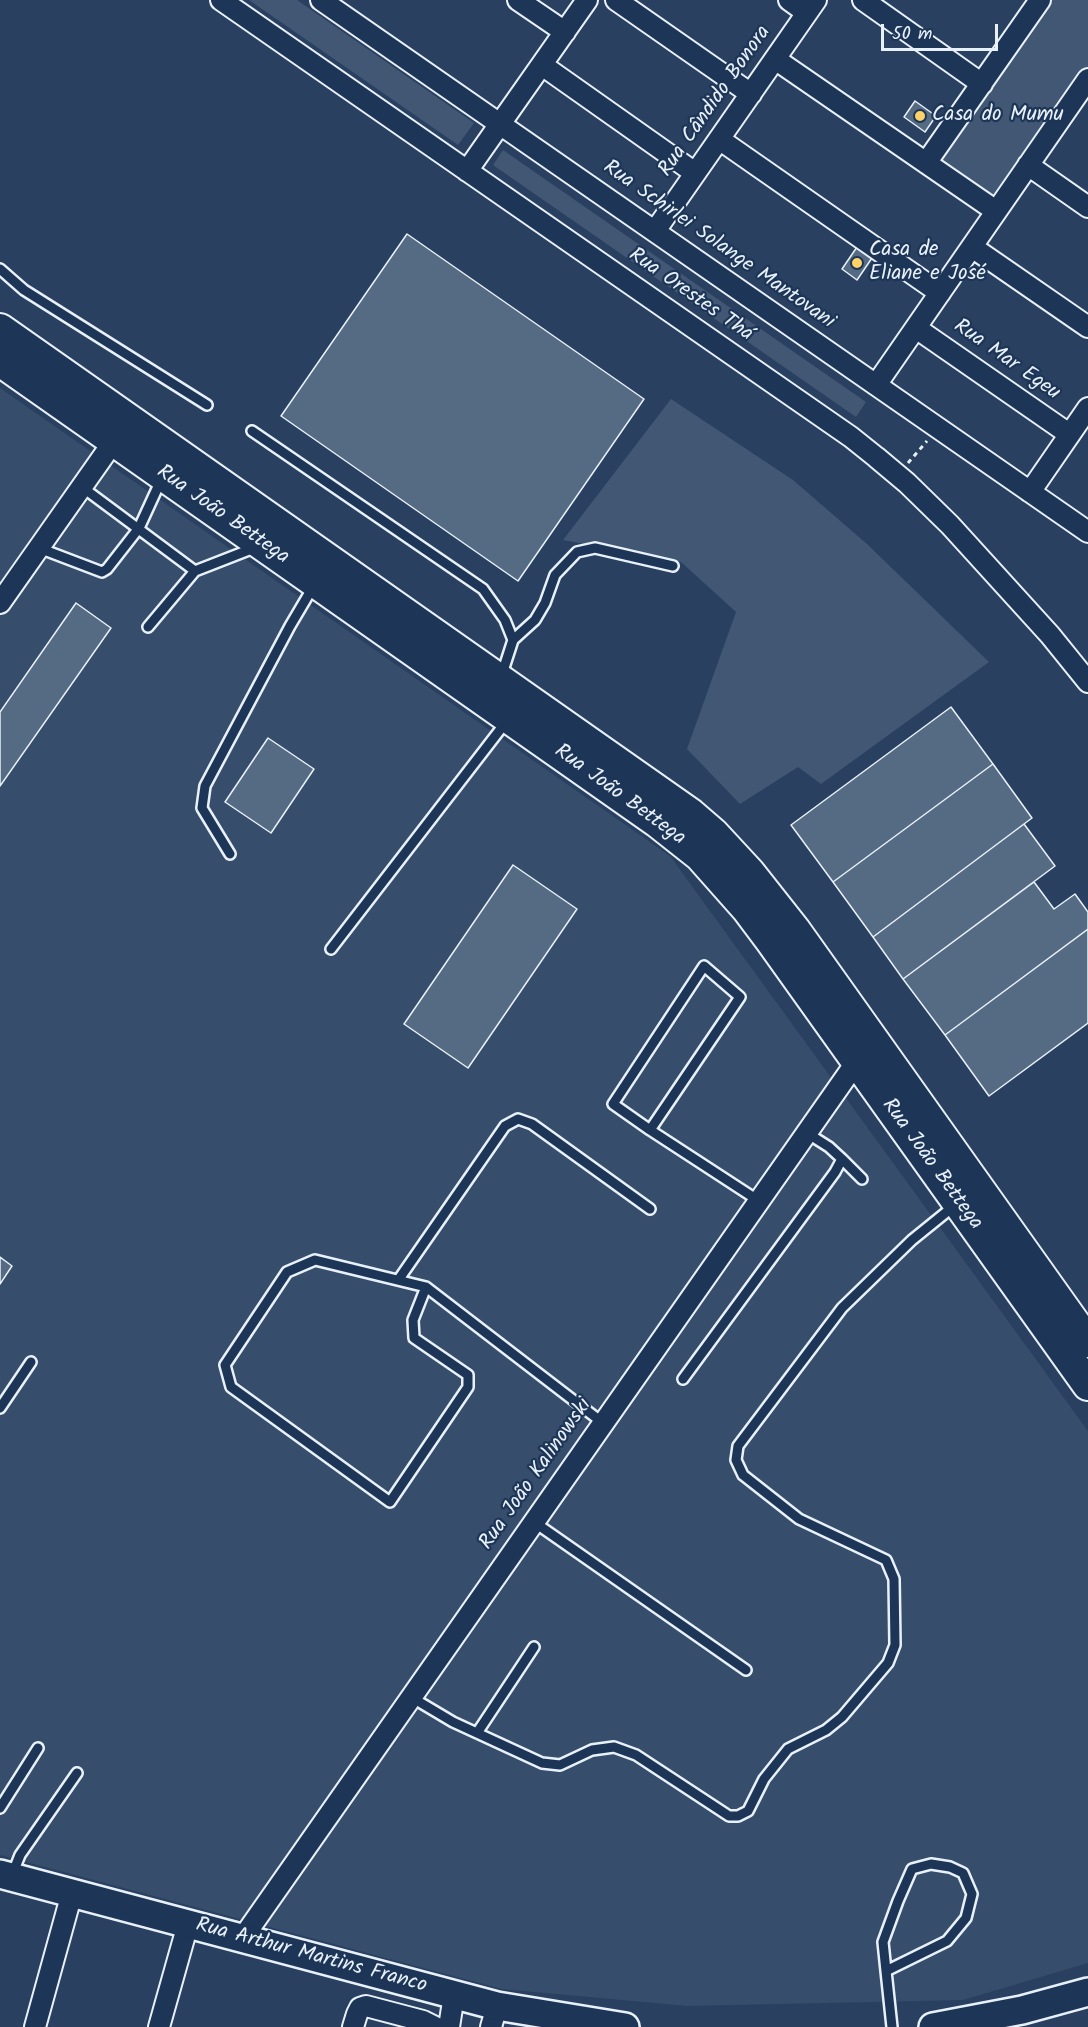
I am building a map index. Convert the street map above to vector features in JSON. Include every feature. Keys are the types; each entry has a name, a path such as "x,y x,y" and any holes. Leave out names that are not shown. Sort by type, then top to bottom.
{"main road":[{"name":"Rua João Bettega","path":"0,328 122,430 163,475 657,822 700,856 865,1051 1088,1342"},
{"name":"Rua João Bettega","path":"0,361 122,430 500,680 691,814 713,833 733,853 771,899 958,1203 1088,1385"},
{"name":"Rua Arthur Martins Franco","path":"6,1876 454,1995 494,2017 625,2027"},
{"path":"933,2027 1022,2010 1088,1992"}],"street":[{"name":"Rua Orestes Thá","path":"221,0 851,437 907,483 950,525 1050,635 1088,682"},
{"name":"Rua Schirlei Solange Mantovani","path":"321,0 1088,532"},
{"path":"518,0 564,32"},
{"path":"467,171 587,0"},
{"path":"616,0 751,94"},
{"path":"789,0 812,6"},
{"path":"863,0 982,84"},
{"path":"926,163 1038,1"},
{"name":"Rua Cândido Bonora","path":"655,231 812,6"},
{"path":"775,59 996,211"},
{"path":"542,65 695,173"},
{"path":"876,385 1087,83"},
{"path":"720,139 940,293"},
{"path":"1028,165 1088,207"},
{"path":"972,247 1088,327"},
{"name":"Rua Mar Egeu","path":"916,328 1069,434"},
{"path":"1030,492 1088,408"},
{"path":"0,603 122,430"},
{"name":"Rua João Kalinowski","path":"242,1938 865,1051"},
{"path":"34,2027 72,1893"},
{"path":"159,2027 188,1924"},
{"path":"449,2027 454,1995"},
{"path":"353,2027 360,2008 366,2006 423,2021 435,2027"}],"lane":[{"path":"0,269 24,290 207,405"},
{"path":"252,431 483,589 505,620 513,640"},
{"path":"39,548 102,572 107,569 138,528 163,475"},
{"path":"81,487 195,571"},
{"path":"148,627 195,571 262,545"},
{"path":"500,680 513,640 535,620 545,603 555,575 577,552 595,548 673,566"},
{"path":"230,854 202,808 205,786 290,626 316,582"},
{"path":"331,949 509,718"},
{"path":"650,1130 740,998 704,966 613,1104 650,1130 759,1201"},
{"path":"399,1279 505,1126 518,1119 532,1124 650,1209"},
{"path":"807,1133 829,1147 862,1179"},
{"path":"683,1379 835,1172 842,1159"},
{"path":"411,1697 477,1733 542,1763 560,1766 592,1750 614,1748 636,1755 729,1816 738,1816 748,1811 764,1779 788,1749 826,1730 842,1717 888,1663 895,1645 894,1579 886,1560 799,1519 744,1475 736,1460 738,1446 842,1308 912,1240 958,1203"},
{"path":"426,1287 413,1320 414,1338 468,1375 468,1387 390,1502 231,1387 225,1365 287,1272 315,1260 426,1287 603,1423"},
{"path":"0,1408 31,1362"},
{"path":"534,1522 746,1670"},
{"path":"477,1733 534,1647"},
{"path":"0,1808 39,1748"},
{"path":"6,1876 77,1773"},
{"path":"886,1971 947,1941 966,1918 972,1894 963,1873 950,1867 931,1864 912,1869 883,1942 886,1971 892,2027"}],"path":[{"path":"904,469 930,438"}],"shaded area":[{"path":"249,0 297,0 474,123 458,145"},
{"path":"1051,0 1088,0 1088,70 994,203 937,162"},
{"path":"503,150 866,402 856,417 493,165"},
{"path":"0,388 670,856 1088,1431 1088,1963 963,2000 687,2006 502,1989 0,1855"},
{"path":"671,399 793,480 867,544 989,662 821,784 798,767 740,804 687,749 736,612 681,562 563,540"}],"building":[{"name":"Casa do Mumu","path":"915,101 936,116 925,132 904,117"},
{"path":"407,234 644,399 518,581 281,416"},
{"name":"Casa de Eliane e José","path":"857,247 872,258 857,280 842,269"},
{"path":"76,603 111,628 0,786 0,712"},
{"path":"951,707 993,764 833,882 791,825"},
{"path":"268,738 314,769 271,833 225,802"},
{"path":"993,764 1032,818 873,937 833,882"},
{"path":"1024,824 1055,866 903,979 873,937"},
{"path":"513,865 577,909 468,1068 404,1024"},
{"path":"1034,882 1054,909 1075,894 1088,912 1088,929 945,1035 903,979"},
{"path":"1088,929 1088,1023 989,1096 945,1035"},
{"path":"0,1257 12,1266 0,1284"}],"place":[{"name":"Casa do Mumu","path":"920,116"},
{"name":"Casa de Eliane e José","path":"857,263"}]}
